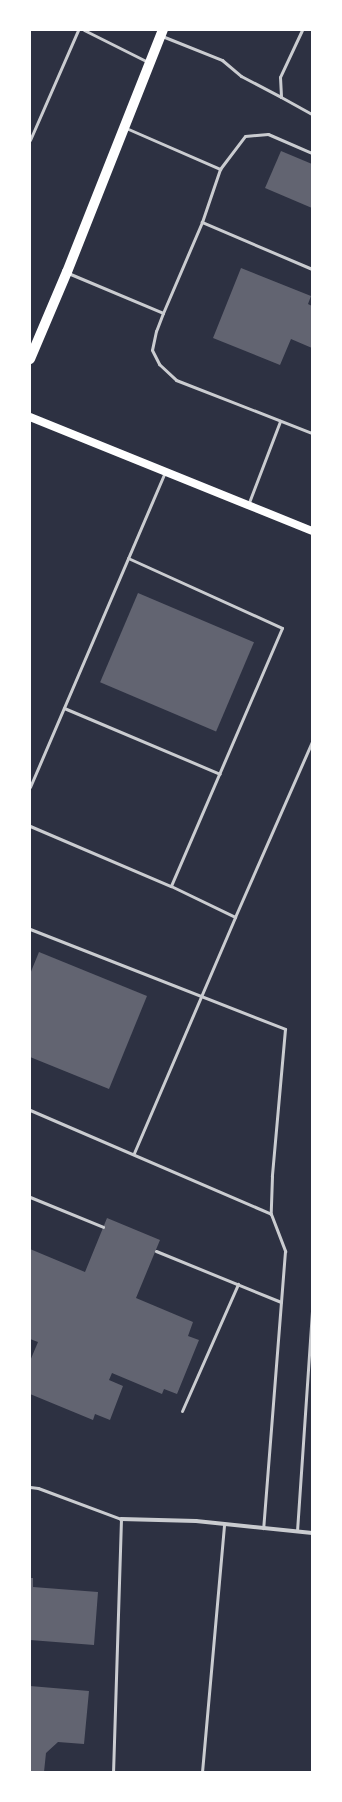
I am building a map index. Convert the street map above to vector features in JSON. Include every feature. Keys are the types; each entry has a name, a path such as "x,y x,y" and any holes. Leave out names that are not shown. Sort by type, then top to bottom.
{"main road":[{"path":"30,359 67,272 162,33"},
{"path":"30,416 312,531"}],"street":[{"path":"121,1519 224,1524 312,1533"}],"lane":[{"path":"30,140 78,30"},
{"path":"84,30 149,63"},
{"path":"281,97 280,77 302,30"},
{"path":"162,33 222,60 241,76 312,114"},
{"path":"124,127 220,169"},
{"path":"312,153 268,134 245,136 220,169 202,222 156,331 152,350 159,364 176,380 312,433"},
{"path":"202,222 312,269"},
{"path":"67,272 163,313"},
{"path":"248,505 280,420"},
{"path":"30,787 165,471"},
{"path":"128,558 282,628 171,886"},
{"path":"64,708 220,774"},
{"path":"134,1153 312,742"},
{"path":"30,826 171,886 235,917"},
{"path":"30,929 285,1029 272,1176 271,1214 285,1252 263,1528"},
{"path":"30,1110 134,1153 271,1214"},
{"path":"30,1197 103,1228"},
{"path":"156,1251 281,1302"},
{"path":"182,1411 238,1284"},
{"path":"297,1531 312,1310"},
{"path":"30,1487 38,1488 121,1519 113,1772"},
{"path":"202,1772 224,1524"}],"building":[{"path":"281,151 312,164 312,208 265,188"},
{"path":"241,268 311,296 308,304 312,306 312,348 291,339 280,365 213,338"},
{"path":"138,593 254,642 216,732 100,682"},
{"path":"39,952 147,996 109,1089 30,1057 30,974"},
{"path":"107,1218 160,1240 136,1298 193,1322 188,1336 199,1340 177,1394 164,1389 162,1394 112,1373 109,1380 123,1386 110,1420 95,1414 93,1420 30,1394 30,1361 38,1342 30,1339 30,1249 85,1272"},
{"path":"30,1578 33,1578 33,1587 98,1592 94,1645 30,1640"},
{"path":"30,1686 89,1691 84,1744 58,1742 46,1753 44,1772 30,1772"}]}
